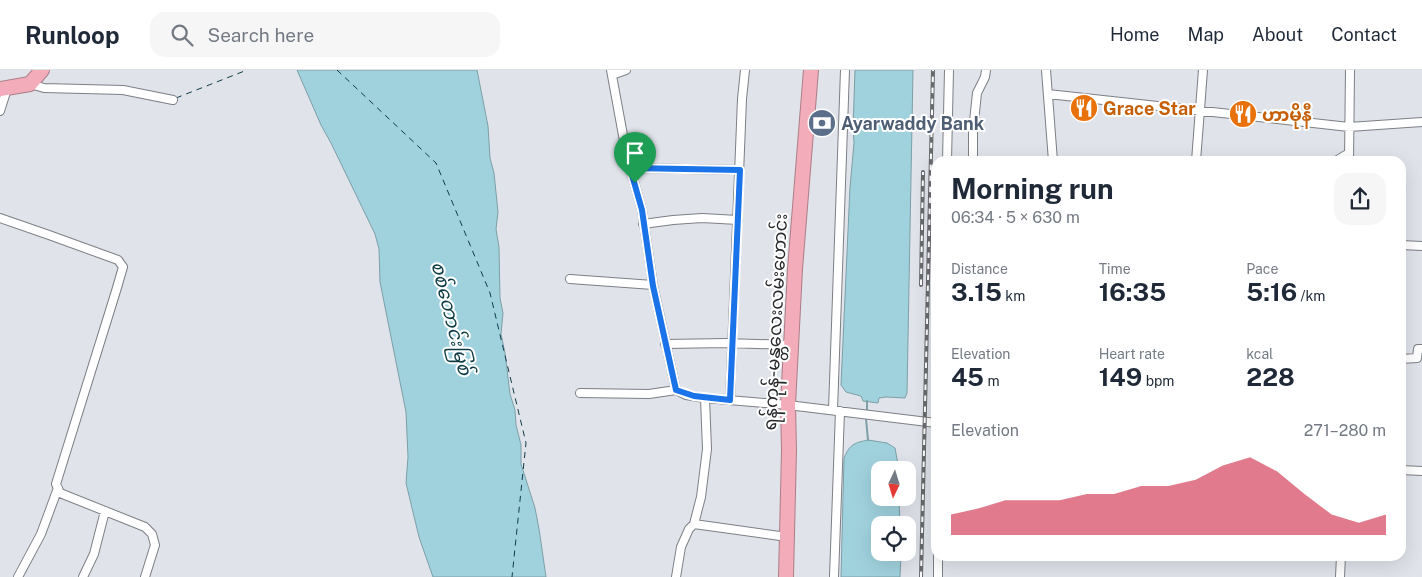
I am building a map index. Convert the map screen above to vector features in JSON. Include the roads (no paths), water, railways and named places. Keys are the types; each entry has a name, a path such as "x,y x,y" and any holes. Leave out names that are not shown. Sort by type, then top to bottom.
{"highway":[{"path":"4,89 30,84 42,70"},
{"name":"ရန်ကုန်-မန္တလေးလမ်းဟောင်း","path":"786,577 789,450 788,405 798,224 811,70"}],"street":[{"path":"626,70 611,72 613,89 630,168 642,210 653,286 676,390"},
{"path":"730,400 742,99 745,70"},
{"path":"834,577 845,70"},
{"path":"947,156 949,70"},
{"path":"973,156 973,131 978,93 986,70"},
{"path":"1046,70 1053,156"},
{"path":"1196,156 1203,70"},
{"path":"1349,156 1350,70"},
{"path":"30,84 44,88 123,90 173,100"},
{"path":"0,111 4,89"},
{"path":"1048,94 1349,127 1422,122"},
{"path":"630,168 740,170"},
{"path":"0,218 118,260 123,267 56,484 60,492 145,527 152,534 155,545 145,577"},
{"path":"644,224 702,218 738,220"},
{"path":"1406,245 1422,246"},
{"path":"570,279 653,286"},
{"path":"665,344 791,346"},
{"path":"1406,359 1417,358 1418,349 1422,350"},
{"path":"580,393 649,394 676,390 705,398 788,405 931,422"},
{"path":"676,577 681,547 694,524 701,498 707,450 705,398"},
{"path":"1406,470 1422,471"},
{"path":"18,577 41,534 58,488"},
{"path":"83,577 94,554 105,511"},
{"path":"694,524 787,537"},
{"path":"938,561 938,577"},
{"path":"1340,577 1341,561"}],"water":[{"name":"စစ်တောင်းမြစ်","path":"297,70 477,70 488,126 490,158 494,173 498,212 496,229 499,247 500,298 503,313 501,334 510,394 515,410 516,425 521,445 521,464 535,508 546,577 433,577 419,537 406,483 408,457 406,412 380,282 379,249 375,234 321,125"},
{"path":"855,70 913,70 907,393 905,398 879,398 878,403 863,401 861,396 846,392 841,385 850,187 854,143"},
{"path":"868,440 887,443 895,448 897,461 871,461 871,506 899,506 900,516 871,516 871,561 901,561 900,577 841,577 844,458 848,450 859,442"}],"waterway":[{"path":"867,401 867,411"},
{"path":"866,419 868,440"}],"railway":[{"path":"921,577 933,70"},
{"path":"921,285 923,172"}],"place":[{"name":"Grace Star","path":"1084,108"},
{"name":"ဟာမိုနီ","path":"1243,114"},
{"name":"Ayarwaddy Bank","path":"822,123"}]}
